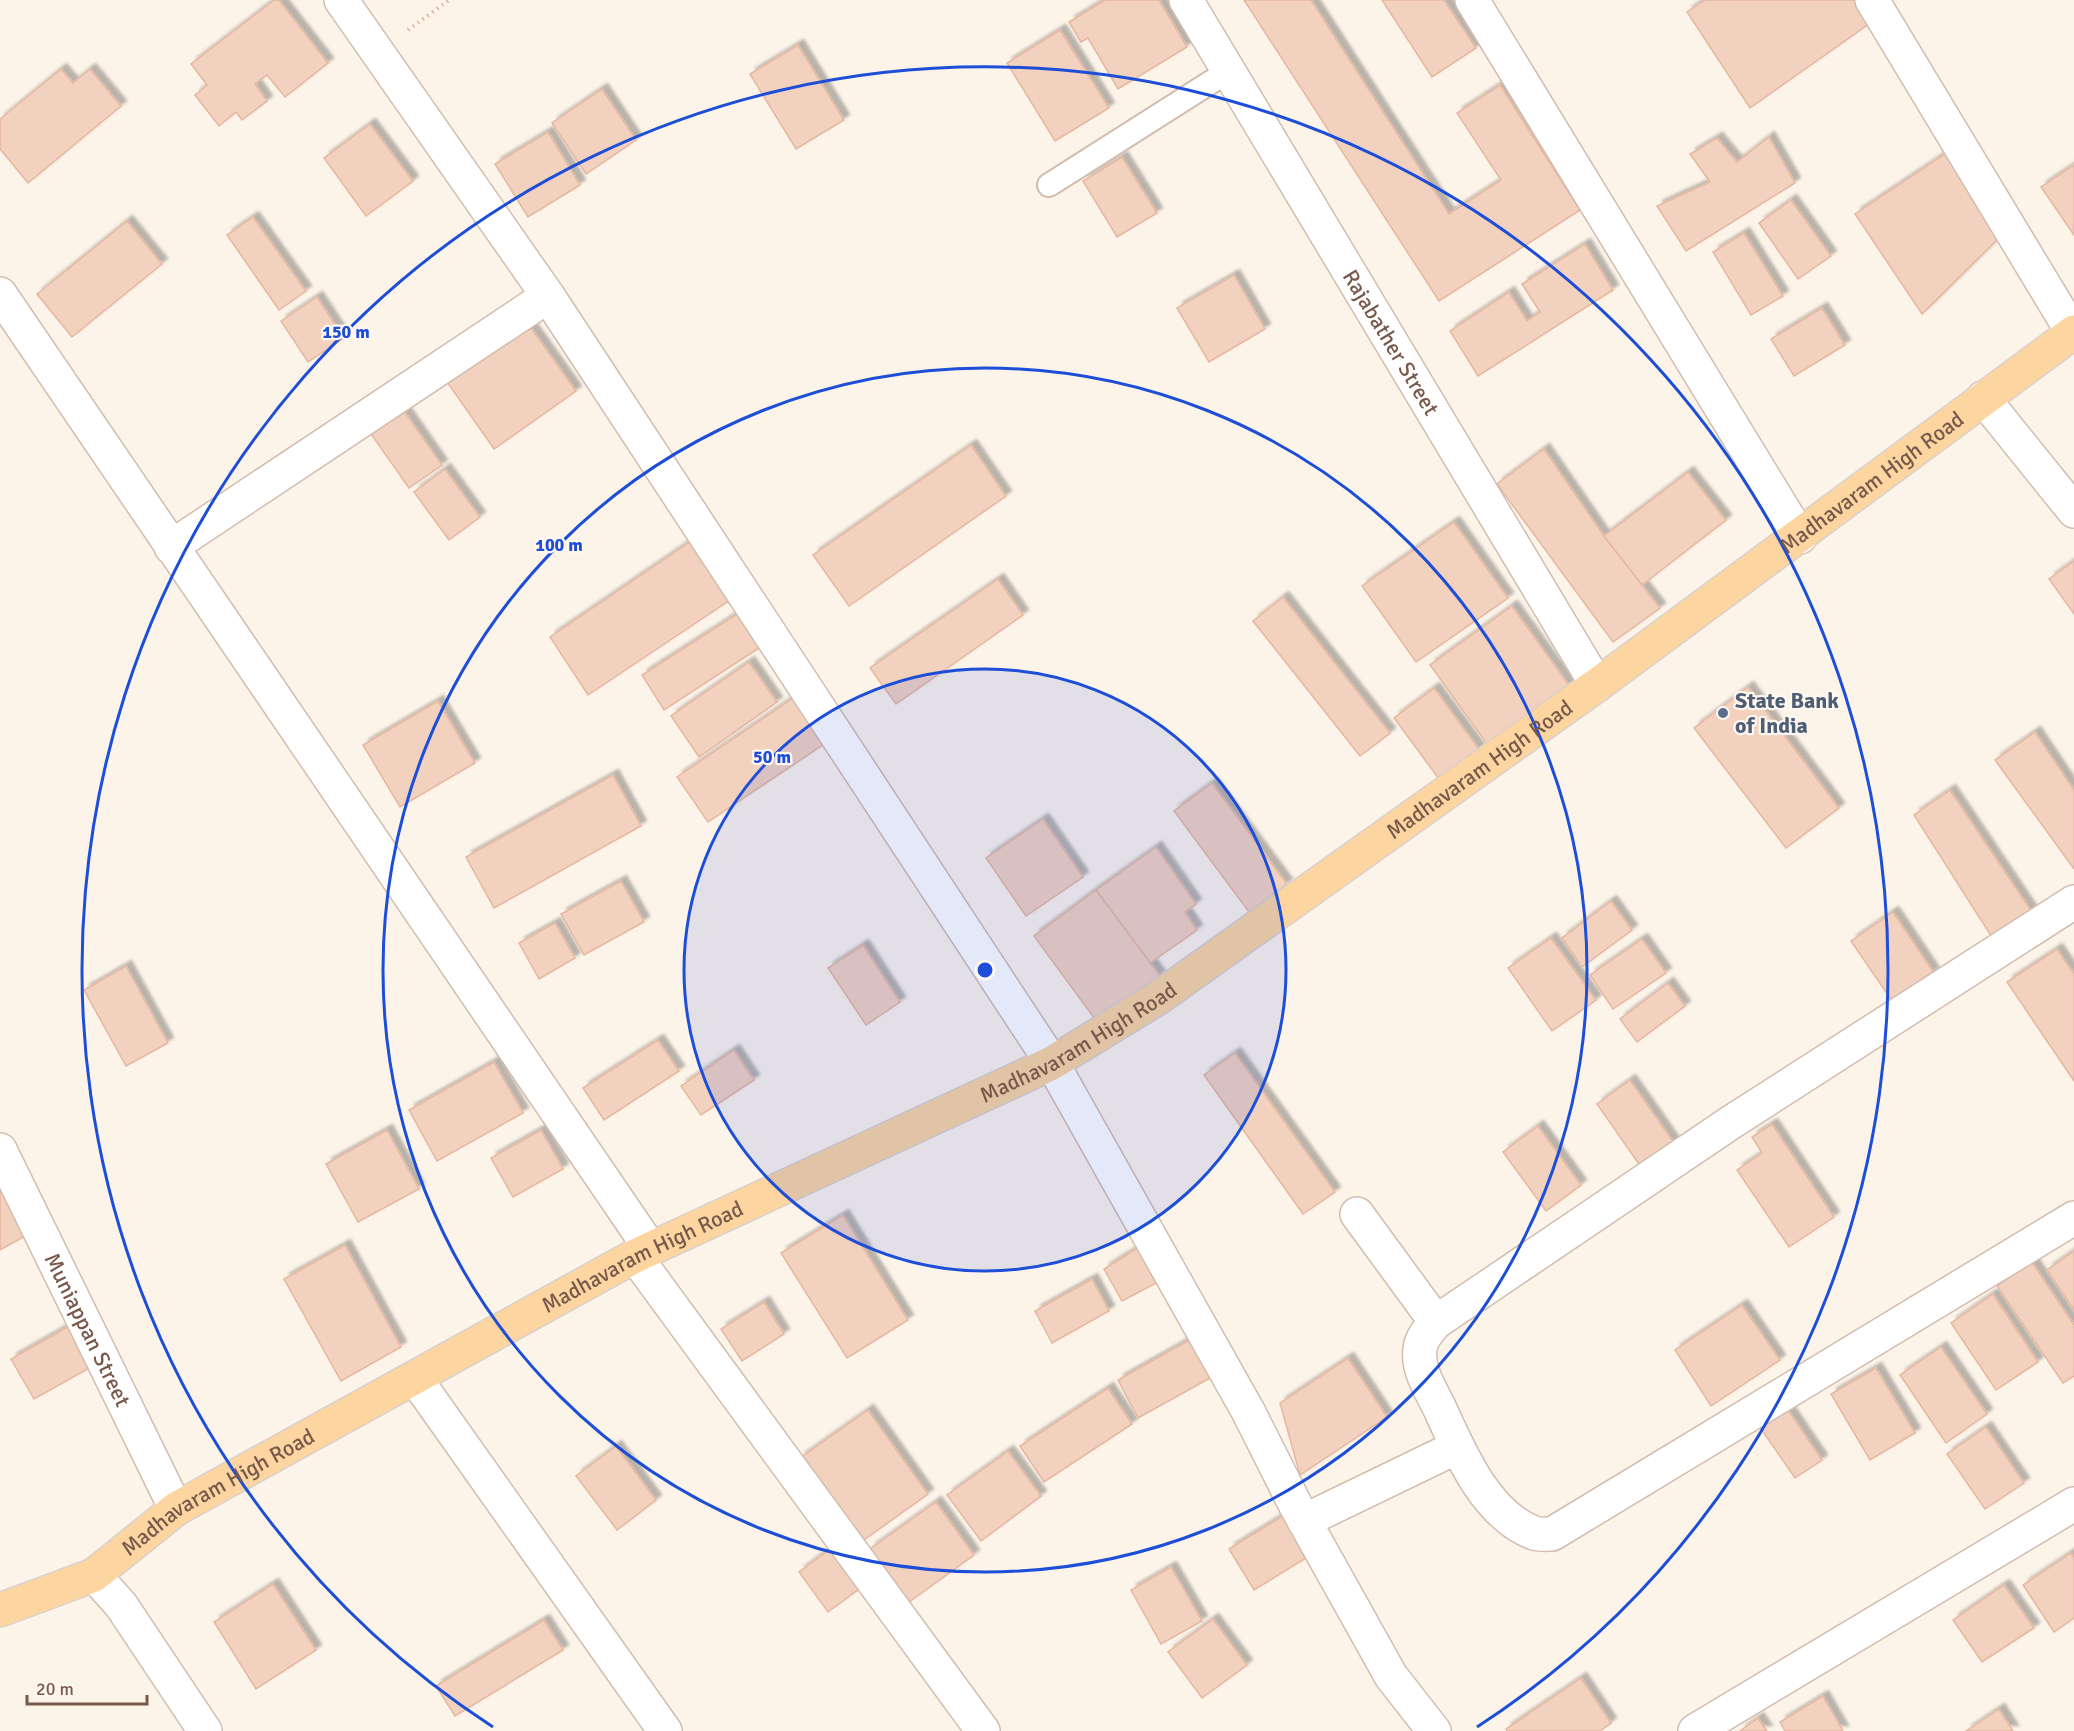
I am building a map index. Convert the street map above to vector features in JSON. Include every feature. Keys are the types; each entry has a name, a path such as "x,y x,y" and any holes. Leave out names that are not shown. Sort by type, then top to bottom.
{"main road":[{"name":"Madhavaram High Road","path":"0,1610 94,1575 176,1509 642,1252 1052,1063 1158,998 1597,686 2073,333"}],"street":[{"path":"341,0 548,296 1052,1063 1248,1411 1304,1521 1391,1676 1434,1731"},
{"name":"Rajabather Street","path":"1186,0 1597,686"},
{"path":"1472,0 1800,537"},
{"path":"1872,0 2073,333"},
{"path":"0,294 642,1252 983,1731"},
{"path":"171,547 548,296"},
{"path":"1983,398 2074,511"},
{"path":"2074,902 1730,1123 1436,1322 1424,1336 1420,1347 1420,1366 1457,1447 1486,1495 1516,1524 1536,1534 1552,1534 2074,1218"},
{"name":"Muniappan Street","path":"0,1150 176,1509"},
{"path":"1357,1214 1436,1322"},
{"path":"415,1378 665,1731"},
{"path":"1304,1521 1457,1447"},
{"path":"1695,1731 2074,1504"},
{"path":"94,1575 121,1605 205,1731"}],"lane":[{"path":"1049,185 1230,70"}],"path":[{"path":"377,52 449,0"}],"building":[{"path":"274,0 279,0 328,63 285,97 267,75 255,84 267,101 242,120 236,112 219,126 195,95 207,85 191,64"},
{"path":"1105,0 1159,0 1187,47 1118,89 1088,38 1081,42 1069,22"},
{"path":"1244,0 1311,0 1449,214 1501,180 1457,113 1500,85 1580,210 1439,301"},
{"path":"1382,0 1444,0 1476,48 1432,77"},
{"path":"1705,0 1855,0 1873,21 1750,108 1687,12"},
{"path":"1060,30 1109,108 1055,141 1007,63"},
{"path":"798,45 844,120 796,149 750,74"},
{"path":"61,69 73,83 90,69 121,106 28,183 0,149 0,119"},
{"path":"602,89 636,140 586,174 552,123"},
{"path":"370,124 413,181 366,216 324,158"},
{"path":"548,132 580,185 528,217 495,164"},
{"path":"1769,137 1795,183 1686,251 1657,206 1710,182 1690,154 1717,138 1737,162"},
{"path":"1945,154 2001,236 1922,314 1855,214"},
{"path":"1122,157 1157,213 1117,237 1083,181"},
{"path":"2074,165 2074,235 2041,187"},
{"path":"1791,200 1831,256 1798,279 1759,223"},
{"path":"253,217 306,291 279,310 227,235"},
{"path":"127,221 162,264 72,337 37,294"},
{"path":"1744,233 1783,296 1751,315 1713,252"},
{"path":"1585,244 1613,290 1478,376 1450,331 1509,292 1527,321 1540,312 1522,284"},
{"path":"1234,275 1265,329 1209,362 1177,308"},
{"path":"317,297 344,338 308,362 281,321"},
{"path":"1822,308 1845,345 1794,376 1771,339"},
{"path":"529,325 576,391 494,449 447,382"},
{"path":"404,411 442,465 409,488 371,434"},
{"path":"971,445 1006,496 849,606 813,555"},
{"path":"1544,449 1604,536 1660,608 1613,642 1497,484"},
{"path":"445,469 480,517 449,540 414,492"},
{"path":"1688,472 1726,520 1642,585 1604,536"},
{"path":"1454,522 1508,598 1416,662 1362,586"},
{"path":"697,537 736,596 588,695 550,637"},
{"path":"2074,561 2074,614 2049,579"},
{"path":"998,579 1023,615 896,704 870,668"},
{"path":"1283,597 1390,733 1360,756 1253,621"},
{"path":"1512,606 1571,688 1490,748 1430,665"},
{"path":"740,612 762,646 664,710 642,675"},
{"path":"749,662 777,702 699,757 671,716"},
{"path":"1748,687 1839,808 1786,848 1694,728"},
{"path":"1434,688 1482,753 1442,783 1394,718"},
{"path":"799,694 830,740 708,822 677,777"},
{"path":"438,701 475,763 400,807 363,745"},
{"path":"2035,732 2074,790 2074,869 1995,760"},
{"path":"613,775 641,826 494,908 466,857"},
{"path":"1212,783 1287,884 1249,912 1174,811"},
{"path":"1950,790 2032,912 1993,939 1914,815"},
{"path":"1043,819 1083,877 1026,916 986,858"},
{"path":"1156,847 1196,904 1185,912 1197,930 1150,963 1096,890"},
{"path":"621,881 644,922 584,955 561,914"},
{"path":"1096,890 1160,976 1097,1022 1034,936"},
{"path":"1611,901 1632,930 1582,967 1562,938"},
{"path":"1893,912 1934,973 1892,1001 1851,941"},
{"path":"555,923 575,958 539,979 519,943"},
{"path":"1551,938 1596,1000 1552,1031 1508,968"},
{"path":"1642,939 1666,973 1613,1009 1590,975"},
{"path":"863,945 900,1002 866,1025 828,968"},
{"path":"2057,949 2074,974 2074,1081 2007,982"},
{"path":"126,966 168,1043 126,1066 84,990"},
{"path":"1668,983 1685,1006 1637,1042 1620,1019"},
{"path":"658,1040 679,1071 604,1120 583,1088"},
{"path":"734,1050 754,1080 701,1115 681,1086"},
{"path":"1235,1053 1335,1192 1303,1214 1204,1075"},
{"path":"494,1062 523,1113 437,1161 409,1110"},
{"path":"1630,1080 1677,1147 1643,1170 1597,1104"},
{"path":"1772,1124 1834,1217 1789,1247 1737,1170 1762,1153 1752,1137"},
{"path":"1538,1126 1581,1185 1546,1211 1503,1152"},
{"path":"387,1130 419,1189 358,1222 326,1164"},
{"path":"541,1130 563,1169 513,1197 491,1158"},
{"path":"0,1188 27,1235 0,1250"},
{"path":"843,1215 908,1320 847,1358 781,1253"},
{"path":"1144,1244 1164,1279 1122,1301 1104,1269"},
{"path":"345,1245 401,1347 341,1381 284,1279"},
{"path":"2074,1251 2074,1310 2047,1270"},
{"path":"2032,1262 2074,1325 2074,1376 2063,1383 1997,1286"},
{"path":"1092,1279 1109,1311 1052,1343 1035,1311"},
{"path":"1993,1294 2038,1362 1996,1390 1951,1323"},
{"path":"764,1302 784,1334 742,1361 721,1329"},
{"path":"1742,1305 1780,1360 1711,1406 1675,1350"},
{"path":"71,1325 93,1366 34,1399 11,1359"},
{"path":"1200,1334 1221,1372 1138,1418 1118,1380"},
{"path":"1941,1347 1987,1414 1946,1443 1900,1375"},
{"path":"1348,1358 1387,1417 1300,1475 1280,1403"},
{"path":"1876,1368 1915,1433 1870,1460 1831,1394"},
{"path":"1108,1388 1132,1424 1044,1482 1020,1446"},
{"path":"1782,1401 1822,1460 1795,1478 1755,1420"},
{"path":"868,1410 928,1494 861,1542 800,1458"},
{"path":"1986,1427 2024,1483 1985,1509 1947,1454"},
{"path":"616,1446 656,1500 617,1530 576,1476"},
{"path":"1008,1451 1041,1496 981,1541 947,1495"},
{"path":"936,1502 974,1555 909,1602 870,1549"},
{"path":"1289,1512 1314,1553 1254,1590 1229,1549"},
{"path":"838,1543 867,1583 828,1612 799,1572"},
{"path":"2071,1553 2074,1558 2074,1618 2054,1632 2023,1585"},
{"path":"1171,1567 1202,1621 1161,1644 1131,1590"},
{"path":"273,1584 316,1650 256,1689 214,1622"},
{"path":"2004,1585 2034,1628 1982,1662 1953,1620"},
{"path":"1213,1619 1247,1665 1202,1698 1168,1652"},
{"path":"544,1620 563,1650 455,1716 436,1686"},
{"path":"1581,1678 1611,1723 1600,1731 1507,1731 1506,1729"},
{"path":"1823,1696 1843,1731 1785,1731 1780,1722"},
{"path":"1999,1709 2013,1731 1966,1731"},
{"path":"1758,1718 1767,1731 1740,1731"}],"place":[{"name":"State Bank of India","path":"1723,713"}]}
